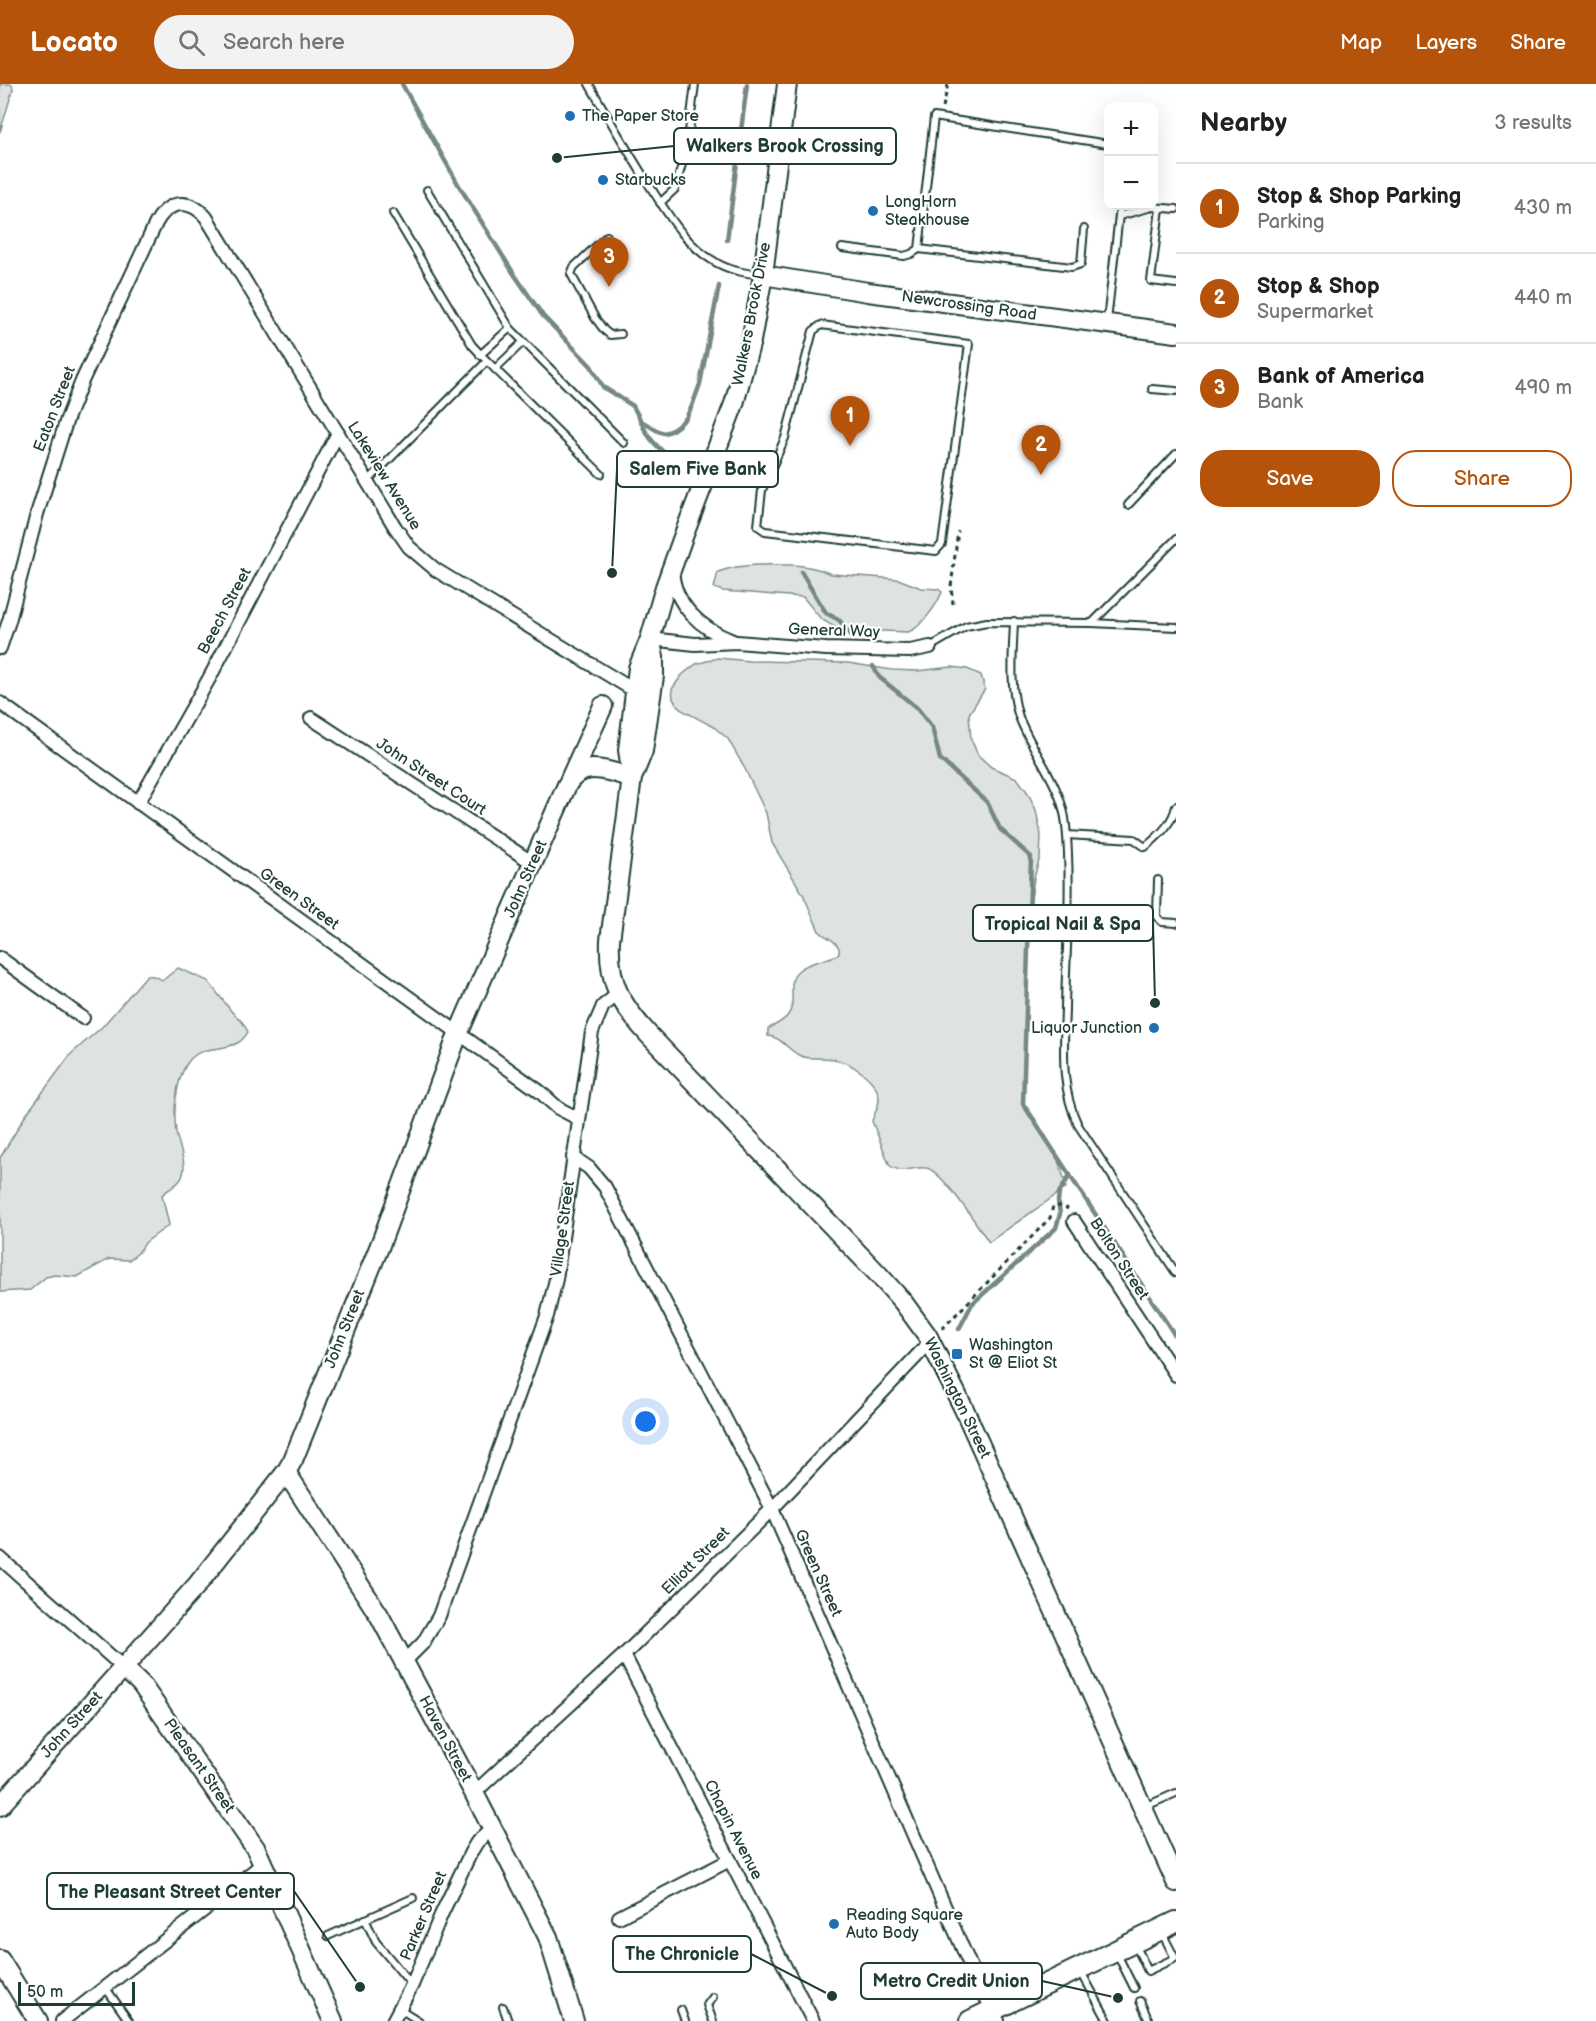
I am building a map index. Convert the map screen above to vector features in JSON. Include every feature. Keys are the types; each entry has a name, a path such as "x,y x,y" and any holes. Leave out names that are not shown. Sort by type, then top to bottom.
{"main road":[{"path":"970,2021 995,2016 1168,1925"}],"street":[{"name":"Walkers Brook Drive","path":"650,639 672,567 734,404 751,341 787,84"},
{"name":"Lakeview Avenue","path":"182,203 196,207 206,217 367,482 402,537 424,561 635,691"},
{"name":"Eaton Street","path":"0,648 54,457 82,381 156,223 164,211 182,203"},
{"name":"Newcrossing Road","path":"762,275 868,292 1176,333"},
{"name":"Beech Street","path":"138,803 210,677 338,433"},
{"name":"General Way","path":"672,567 678,597 689,611 708,629 737,642"},
{"name":"General Way","path":"650,639 694,644 737,642 826,649 910,651 930,647"},
{"path":"632,778 628,750 635,691 638,668 650,639"},
{"path":"618,994 610,967 610,940 632,778 643,751 654,676 654,657 650,639"},
{"name":"Green Street","path":"0,704 539,1091 558,1108 579,1119"},
{"name":"John Street","path":"0,1806 197,1585 286,1472 299,1448 380,1245 458,1034 603,706"},
{"name":"John Street Court","path":"311,718 533,863"},
{"path":"570,779 580,771 592,768 632,778"},
{"path":"0,958 83,1018"},
{"name":"Village Street","path":"404,1662 423,1643 439,1616 547,1316 556,1279 595,1022 603,1006 618,994"},
{"name":"Washington Street","path":"618,994 648,1034 890,1287 931,1341 964,1409 1176,1882"},
{"name":"Green Street","path":"573,1157 589,1168 605,1187 772,1509 968,1961 995,2016"},
{"name":"Bolton Street","path":"1074,1221 1176,1375"},
{"name":"Elliott Street","path":"474,1793 624,1655 772,1509 931,1341"},
{"name":"Haven Street","path":"286,1472 369,1599 474,1793 548,1937 574,2021"},
{"name":"Pleasant Street","path":"0,1558 141,1684 218,1792 264,1863 333,2021"},
{"name":"Chapin Avenue","path":"624,1655 813,2021"},
{"name":"Parker Street","path":"393,2021 471,1852 477,1842 492,1829"},
{"path":"619,1917 730,1860"},
{"path":"62,2021 264,1863"},
{"path":"0,1960 38,2021"}],"lane":[{"path":"589,84 628,153 671,220 705,255 717,263 734,271 762,275"},
{"path":"660,203 675,189 687,147 695,84"},
{"path":"919,249 934,117 1104,143"},
{"path":"426,190 510,328 624,443"},
{"path":"1160,208 1151,281 1176,284"},
{"path":"1119,216 1139,209 1176,209"},
{"path":"1107,325 1120,210"},
{"path":"393,213 472,345 601,474"},
{"path":"842,248 904,256 919,249 1072,267 1081,264 1084,229"},
{"path":"607,236 574,267 571,274 602,328 610,335 621,334"},
{"path":"816,327 969,344 942,544 938,550 931,552 763,531 757,522 762,490 785,438 816,327"},
{"path":"480,355 510,328"},
{"path":"495,369 523,342"},
{"path":"367,482 487,361"},
{"path":"1152,389 1176,391"},
{"path":"1128,506 1176,454"},
{"path":"1092,623 1175,542"},
{"path":"1014,621 1013,679 1016,706 1028,736 1060,794 1065,812 1067,835 1064,1064 1068,1100 1078,1125 1176,1273"},
{"path":"930,647 966,626 978,623 1014,621 1176,627"},
{"path":"1067,835 1134,838 1145,847 1161,833 1173,817 1176,806"},
{"path":"1158,880 1157,916 1162,922 1176,923"},
{"path":"1142,1808 1176,1793"},
{"path":"328,1936 413,1898"},
{"path":"365,1919 376,1942 412,1984"},
{"path":"1134,1942 1148,1971 1175,1957 1168,1925"},
{"path":"1116,1952 1134,1989"},
{"path":"1080,1970 1108,2021"},
{"path":"105,1987 129,2021"},
{"path":"713,1997 707,2005 713,2021"},
{"path":"1140,2001 1149,2021"},
{"path":"503,2007 508,2021"},
{"path":"399,2009 419,2021"},
{"path":"681,2010 685,2021"}],"path":[{"path":"941,118 948,84"},
{"path":"953,604 951,587 958,531"},
{"path":"931,1341 1050,1218 1053,1206 1063,1206"}],"shaded area":[{"path":"0,84 12,84 13,89 0,132"},
{"path":"755,565 794,565 831,574 898,579 921,588 938,589 942,592 928,615 913,630 908,632 859,630 846,632 821,619 803,597 723,591 714,588 718,572 727,569"},
{"path":"718,658 848,663 892,670 917,671 952,667 967,669 981,675 985,689 969,714 971,739 978,755 991,767 1017,778 1028,793 1036,810 1041,835 1040,857 1030,907 1023,1102 1050,1143 1064,1177 1066,1188 989,1242 950,1188 933,1171 926,1168 899,1170 890,1166 872,1121 879,1099 877,1092 862,1072 839,1060 807,1058 799,1055 778,1039 768,1036 768,1029 784,1019 791,1010 793,980 799,970 839,954 839,948 819,931 803,894 772,843 766,813 728,739 714,727 680,709 673,699 672,689 682,675 696,664"},
{"path":"178,968 208,981 248,1032 242,1040 232,1045 197,1054 191,1058 183,1072 176,1097 175,1115 184,1172 178,1182 162,1195 169,1225 146,1242 129,1260 109,1259 77,1277 55,1275 46,1277 30,1290 0,1292 0,1158 25,1116 71,1054 102,1027 147,975 163,980"}],"waterway":[{"path":"402,84 458,184 543,316 591,366 603,387 633,406 641,421 658,431 664,433 671,431 686,418 692,406 700,384 719,286"},
{"path":"727,240 747,84"},
{"path":"641,421 653,442 683,469"},
{"path":"801,572 826,613 839,620 851,635"},
{"path":"873,666 879,677 917,708 932,727 940,759 987,802 1000,829 1031,857 1023,1104 1176,1337"},
{"path":"959,1329 972,1304 1056,1228 1060,1214 1059,1193 1070,1175"}],"place":[{"name":"The Paper Store","path":"570,116"},
{"name":"Walkers Brook Crossing","path":"557,158"},
{"name":"Starbucks","path":"603,180"},
{"name":"LongHorn Steakhouse","path":"873,211"},
{"name":"Bank of America","path":"609,287"},
{"name":"Stop & Shop Parking","path":"850,446"},
{"name":"Stop & Shop","path":"1041,475"},
{"name":"Salem Five Bank","path":"612,573"},
{"name":"Tropical Nail & Spa","path":"1155,1003"},
{"name":"Liquor Junction","path":"1154,1028"},
{"name":"Washington St @ Eliot St","path":"957,1354"},
{"name":"Reading Square Auto Body","path":"834,1924"},
{"name":"The Pleasant Street Center","path":"360,1987"},
{"name":"The Chronicle","path":"832,1996"},
{"name":"Metro Credit Union","path":"1118,1998"}]}
